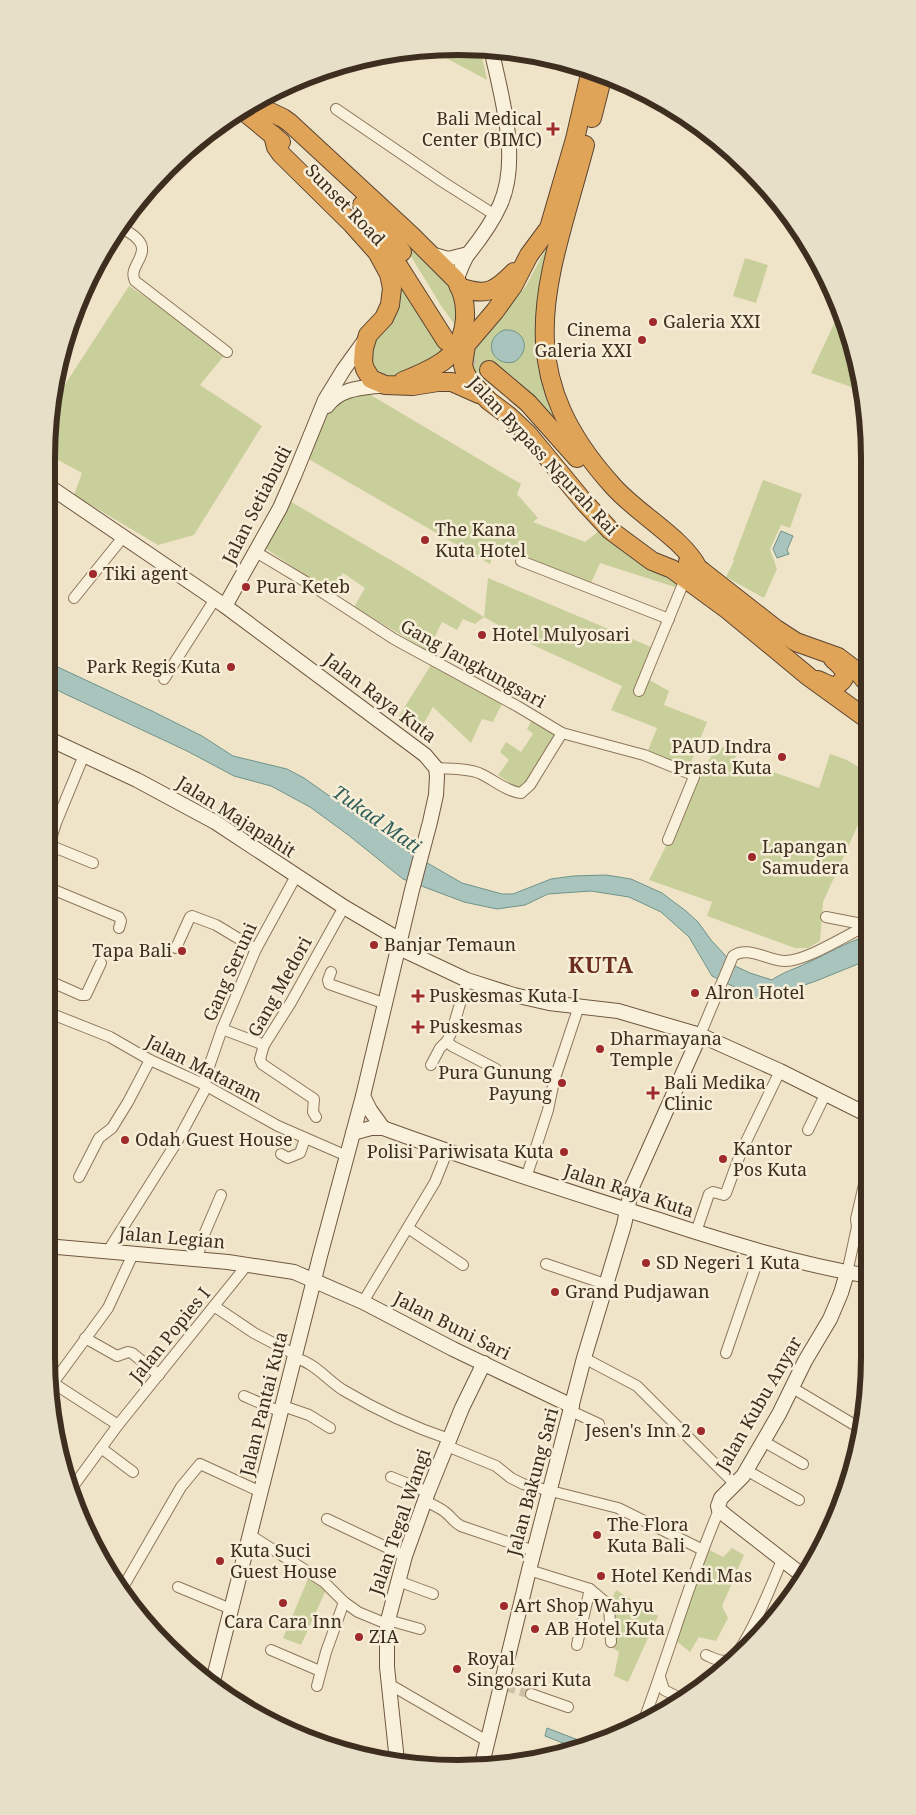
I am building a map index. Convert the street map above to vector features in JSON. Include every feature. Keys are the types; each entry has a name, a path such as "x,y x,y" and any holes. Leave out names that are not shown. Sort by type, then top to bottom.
{"highway":[{"name":"Jalan Bypass Ngurah Rai","path":"589,77 575,139 548,228 529,255 513,286 495,311 470,339 464,351 463,365 465,372 469,380 489,401 524,430 610,530 652,561 685,572 796,642 843,660 861,676"},
{"name":"Jalan Bypass Ngurah Rai","path":"601,82 545,300 544,335 550,378 560,410 578,443 600,472 630,504 688,553 685,572"},
{"path":"262,106 290,123 431,254 458,284 465,309 465,319 461,336 454,350 443,362 436,366 390,385"},
{"name":"Sunset Road","path":"248,115 273,135 372,229 450,337 387,231 261,107"},
{"path":"273,135 276,147 281,154 352,224 376,252 386,269 392,288 390,305 384,318 368,335 362,355 364,369 371,379 390,385 413,386 452,382 472,390 489,401"},
{"path":"458,284 481,292 493,290 501,285 529,255"},
{"path":"485,374 533,409 626,514 685,560 685,572 619,522 604,508 541,432 485,374"},
{"name":"Jalan Bypass Ngurah Rai","path":"685,572 809,677 861,715"},
{"path":"809,677 832,686 839,684 843,679 844,672 842,667 822,651"}],"main road":[{"path":"458,284 468,254 480,240 495,215 506,187 509,172 506,128 493,57"},
{"path":"431,254 448,259 468,254"},
{"name":"Jalan Setiabudi","path":"220,602 256,552 280,508 325,400 368,335"},
{"name":"Jalan Setiabudi","path":"318,419 329,403 340,393 390,385"},
{"name":"Jalan Raya Kuta","path":"55,490 220,602 425,755 436,768 436,795 353,1133"},
{"name":"Jalan Majapahit","path":"55,742 136,780 215,822 399,944 467,980 523,997 632,1014 700,1035 780,1071 824,1095 861,1112"},
{"name":"Jalan Bakung Sari","path":"483,1759 504,1685 534,1550 584,1358 624,1225 632,1187 700,1035"},
{"path":"363,1096 383,1128"},
{"name":"Jalan Raya Kuta","path":"353,1133 371,1128 383,1128 447,1152 696,1232 761,1251 861,1275"},
{"name":"Jalan Pantai Kuta","path":"214,1678 320,1256 353,1133"},
{"name":"Jalan Legian","path":"55,1247 247,1264 294,1272 314,1281"},
{"path":"294,1272 311,1264 320,1256"},
{"name":"Jalan Kubu Anyar","path":"719,1510 718,1506 721,1498 746,1470 779,1414 791,1387 835,1310 847,1273"},
{"name":"Jalan Buni Sari","path":"314,1281 363,1302 571,1409"},
{"name":"Jalan Tegal Wangi","path":"396,1755 387,1667 387,1622 405,1556 426,1496 484,1363"},
{"path":"719,1510 798,1572"}],"street":[{"path":"336,109 495,215"},
{"path":"125,231 133,236 142,247 143,253 133,274 135,281 227,352"},
{"path":"74,598 124,536"},
{"name":"Gang Jangkungsari","path":"256,552 394,639 517,706 562,733 644,755 693,775 694,777 668,840"},
{"path":"521,561 669,619"},
{"path":"640,691 669,619 685,572"},
{"path":"164,679 220,602"},
{"path":"436,768 479,774 506,788 521,793 530,785 562,733"},
{"path":"55,826 84,755"},
{"path":"55,850 93,863"},
{"name":"Gang Seruni","path":"108,1251 178,1140 205,1085 222,1029 256,948 296,876"},
{"path":"55,890 121,918 119,928"},
{"name":"Gang Medori","path":"316,1117 313,1112 313,1099 260,1062 260,1059 264,1046 344,907"},
{"path":"176,948 192,916 216,925 256,948"},
{"path":"826,917 861,924"},
{"path":"700,1035 733,956 743,951 780,961 789,961 818,951 861,928"},
{"path":"55,984 81,995 86,995 101,962"},
{"path":"330,972 329,984 386,1004"},
{"path":"431,1065 452,1030 467,980"},
{"path":"526,1178 548,1110 554,1081 579,1006"},
{"name":"Jalan Mataram","path":"55,1015 98,1031 150,1060 205,1085 278,1126 346,1156"},
{"path":"222,1029 264,1046"},
{"path":"447,1041 452,1046 496,1068"},
{"path":"79,1177 100,1136 112,1128 150,1060"},
{"path":"696,1232 709,1194 713,1192 724,1195 726,1193 742,1152 780,1071"},
{"path":"808,1130 824,1095"},
{"path":"281,1154 288,1158 300,1153 306,1139"},
{"path":"363,1302 435,1182 447,1152"},
{"path":"197,1259 203,1237 221,1195"},
{"path":"847,1273 861,1197"},
{"path":"408,1228 463,1266"},
{"path":"726,1352 761,1251"},
{"path":"56,1377 108,1308 133,1254"},
{"name":"Jalan Popies I","path":"75,1484 118,1425 247,1264"},
{"path":"546,1264 605,1284"},
{"path":"214,1306 254,1333 309,1363 350,1394 496,1466 511,1478 523,1484 618,1508 703,1550"},
{"path":"85,1338 117,1356 128,1352 132,1353 159,1375"},
{"path":"584,1358 637,1386 735,1484"},
{"path":"56,1385 118,1425"},
{"path":"791,1387 855,1425"},
{"path":"244,1396 282,1409 309,1415 330,1428"},
{"path":"571,1409 599,1424"},
{"path":"763,1441 803,1464"},
{"path":"101,1448 133,1472"},
{"path":"126,1582 174,1498 198,1465 203,1464 261,1492"},
{"path":"746,1470 799,1500"},
{"path":"391,1477 426,1496 447,1513 453,1522 534,1550"},
{"path":"647,1712 703,1550 719,1510"},
{"path":"328,1519 405,1556"},
{"path":"250,1535 324,1582 344,1602 364,1615 420,1629"},
{"path":"746,1639 782,1560"},
{"path":"529,1570 590,1589 610,1605 611,1642"},
{"path":"398,1581 433,1594"},
{"path":"178,1587 232,1609"},
{"path":"577,1645 590,1589"},
{"path":"317,1686 320,1671 344,1602"},
{"path":"271,1650 320,1671"},
{"path":"706,1655 723,1661"},
{"path":"660,1677 664,1690 676,1696"},
{"path":"389,1684 487,1741"},
{"path":"531,1694 568,1708"}],"green space":[{"path":"441,56 482,56 487,80"},
{"path":"375,210 450,281 459,299 461,309 460,332 440,304 403,243"},
{"path":"550,241 541,285 568,439 491,366 475,381 469,359 472,351 526,286","holes":["499,332 524,349 518,358 508,363 492,351 492,340"]},
{"path":"745,258 768,265 756,303 733,296"},
{"path":"396,273 443,346 460,332 454,347 447,355 411,375 380,380 374,377 368,368 366,353 390,318 395,307"},
{"path":"129,286 227,352 200,385 262,426 194,535 158,545 74,495 82,473 55,458 61,391"},
{"path":"836,319 855,388 811,373"},
{"path":"358,394 369,394 521,484 517,494 538,518 533,522 585,542 599,531 677,584 675,587 600,563 591,583 495,549 490,564 305,457 332,407 340,401"},
{"path":"763,480 802,494 790,528 781,525 770,549 777,569 764,598 726,577 734,561"},
{"path":"288,500 484,617 475,624 463,619 457,630 442,622 428,651 354,607 365,588 343,573 330,592 262,546"},
{"path":"488,578 658,650 646,678 669,691 664,705 707,722 688,770 647,753 657,728 611,710 622,686 533,645 484,617"},
{"path":"431,665 502,704 493,722 482,719 471,743 433,707 420,730 399,716"},
{"path":"533,718 559,734 521,790 498,775 509,760 500,752 506,742 521,752 533,734 527,729"},
{"name":"Lapangan Samudera","path":"741,740 735,759 819,788 830,754 847,760 861,768 861,818 823,902 820,941 808,948 795,948 707,916 712,902 649,880 715,748 731,747"},
{"path":"706,1548 723,1557 732,1548 744,1555 722,1606 728,1618 716,1641 699,1637 690,1652 675,1640"},
{"path":"308,1579 326,1590 301,1645 283,1638"},
{"path":"616,1590 658,1616 628,1682 614,1676 619,1652 605,1643 613,1627 606,1612"}],"water":[{"path":"504,330 511,330 517,333 524,341 523,352 514,362 500,360 492,351 491,345 493,340 497,334"},
{"path":"781,531 793,536 787,550 789,554 777,558 773,549"},
{"name":"Tukad Mati","path":"55,666 202,736 233,756 287,769 304,778 410,853 462,883 502,894 513,894 551,879 573,876 606,875 631,879 662,893 686,911 698,922 711,940 735,966 750,973 772,980 861,939 861,963 761,1000 712,976 689,937 661,912 629,897 591,891 548,894 525,905 497,909 464,902 403,879 310,807 271,786 234,776 187,751 55,689"},
{"path":"547,1728 581,1741 567,1745 545,1736"}],"tunnel":[{"path":"458,356 481,378"},
{"path":"506,1686 531,1694"}],"place":[{"name":"Bali Medical Center (BIMC)","path":"553,129"},
{"name":"Galeria XXI","path":"653,322"},
{"name":"Cinema Galeria XXI","path":"642,340"},
{"name":"The Kana Kuta Hotel","path":"425,540"},
{"name":"Tiki agent","path":"93,574"},
{"name":"Pura Keteb","path":"246,587"},
{"name":"Hotel Mulyosari","path":"482,635"},
{"name":"Park Regis Kuta","path":"231,667"},
{"name":"PAUD Indra Prasta Kuta","path":"782,757"},
{"name":"Lapangan Samudera","path":"752,857"},
{"name":"Banjar Temaun","path":"374,945"},
{"name":"Tapa Bali","path":"182,951"},
{"name":"Alron Hotel","path":"695,993"},
{"name":"Puskesmas Kuta I","path":"418,996"},
{"name":"Puskesmas","path":"418,1027"},
{"name":"Dharmayana Temple","path":"600,1049"},
{"name":"Pura Gunung Payung","path":"562,1083"},
{"name":"Bali Medika Clinic","path":"653,1093"},
{"name":"Odah Guest House","path":"125,1140"},
{"name":"Polisi Pariwisata Kuta","path":"564,1152"},
{"name":"Kantor Pos Kuta","path":"723,1159"},
{"name":"SD Negeri 1 Kuta","path":"646,1263"},
{"name":"Grand Pudjawan","path":"555,1292"},
{"name":"Jesen's Inn 2","path":"701,1431"},
{"name":"The Flora Kuta Bali","path":"597,1535"},
{"name":"Kuta Suci Guest House","path":"220,1561"},
{"name":"Hotel Kendi Mas","path":"601,1576"},
{"name":"Cara Cara Inn","path":"283,1603"},
{"name":"Art Shop Wahyu","path":"504,1606"},
{"name":"AB Hotel Kuta","path":"535,1629"},
{"name":"ZIA","path":"359,1637"},
{"name":"Royal Singosari Kuta","path":"457,1669"}],"district":[{"name":"KUTA","path":"601,965"}]}
